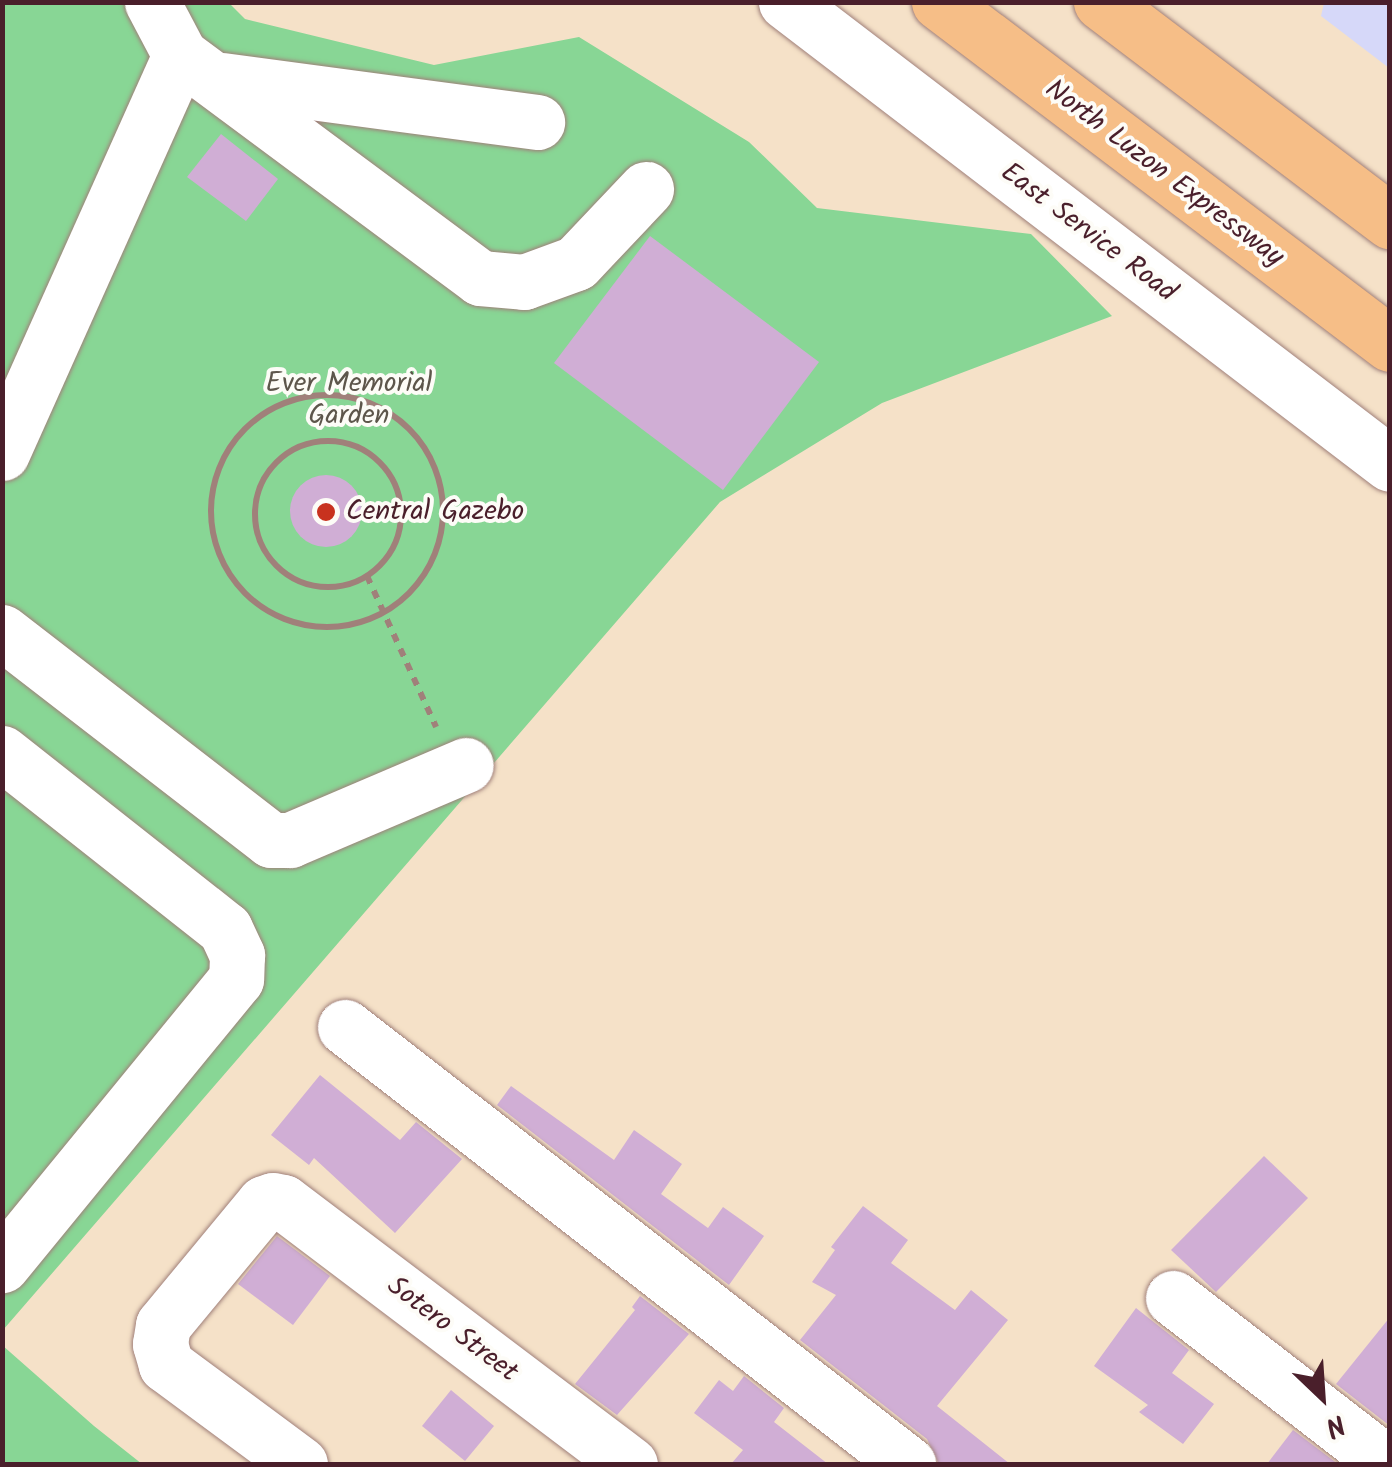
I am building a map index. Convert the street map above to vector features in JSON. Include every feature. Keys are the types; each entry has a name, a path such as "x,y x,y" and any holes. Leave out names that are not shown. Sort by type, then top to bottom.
{"highway":[{"name":"North Luzon Expressway","path":"939,2 1390,344"},
{"path":"1101,2 1390,222"}],"street":[{"path":"152,2 199,67 480,278 524,282 576,263 646,188"},
{"name":"East Service Road","path":"786,2 1390,464"},
{"path":"199,67 536,122"},
{"path":"2,453 199,67"},
{"path":"2,632 271,840 290,840 460,767"},
{"path":"2,752 225,929 236,954 236,979 2,1266"},
{"path":"345,1027 908,1464"},
{"name":"Sotero Street","path":"300,1464 166,1365 160,1344 163,1324 264,1204 273,1200 283,1202 630,1464"},
{"path":"1174,1298 1388,1464"}],"path":[{"path":"322,394 362,399 414,432 435,466 444,505 438,545 420,581 383,612 332,627 292,622 256,603 219,556 210,516 215,476 248,425 282,403 322,394"},
{"path":"326,440 358,447 384,466 394,480 402,512 400,529 388,558 367,576 347,586 314,587 284,573 263,548 254,516 260,485 269,470 295,449 326,440"},
{"path":"367,576 460,767"}],"shaded area":[{"path":"1324,3 1389,3 1389,68 1321,16"}],"green space":[{"name":"Ever Memorial Garden","path":"3,3 229,3 245,19 434,65 579,37 749,142 817,208 1031,234 1112,316 882,403 720,502 3,1330"},
{"path":"2,1345 94,1426 142,1464 3,1464"}],"building":[{"path":"221,134 278,179 246,221 187,177"},
{"path":"650,236 819,362 723,490 554,363"},
{"name":"Central Gazebo","path":"326,475 351,486 362,511 351,536 326,547 301,536 290,511 301,486"},
{"path":"320,1075 400,1140 416,1122 462,1159 395,1233 314,1158 309,1165 271,1135"},
{"path":"511,1086 614,1160 634,1130 682,1164 661,1194 708,1228 723,1207 764,1236 729,1285 497,1105"},
{"path":"1264,1156 1308,1198 1216,1292 1171,1250"},
{"path":"863,1206 908,1240 891,1263 955,1310 971,1290 1008,1320 937,1406 1010,1464 939,1464 927,1439 800,1340 836,1295 812,1282 835,1250 831,1247"},
{"path":"277,1236 330,1276 293,1325 238,1284"},
{"path":"640,1296 689,1334 617,1415 575,1384 635,1310 632,1307"},
{"path":"1136,1308 1189,1350 1172,1373 1214,1404 1183,1444 1139,1412 1148,1405 1094,1366"},
{"path":"1390,1317 1390,1426 1336,1384"},
{"path":"744,1376 784,1408 774,1422 828,1464 731,1464 743,1450 694,1413 719,1380 733,1391"},
{"path":"451,1390 494,1426 465,1461 422,1426"},
{"path":"1293,1430 1338,1464 1267,1464"}],"place":[{"name":"Central Gazebo","path":"326,512"}]}
